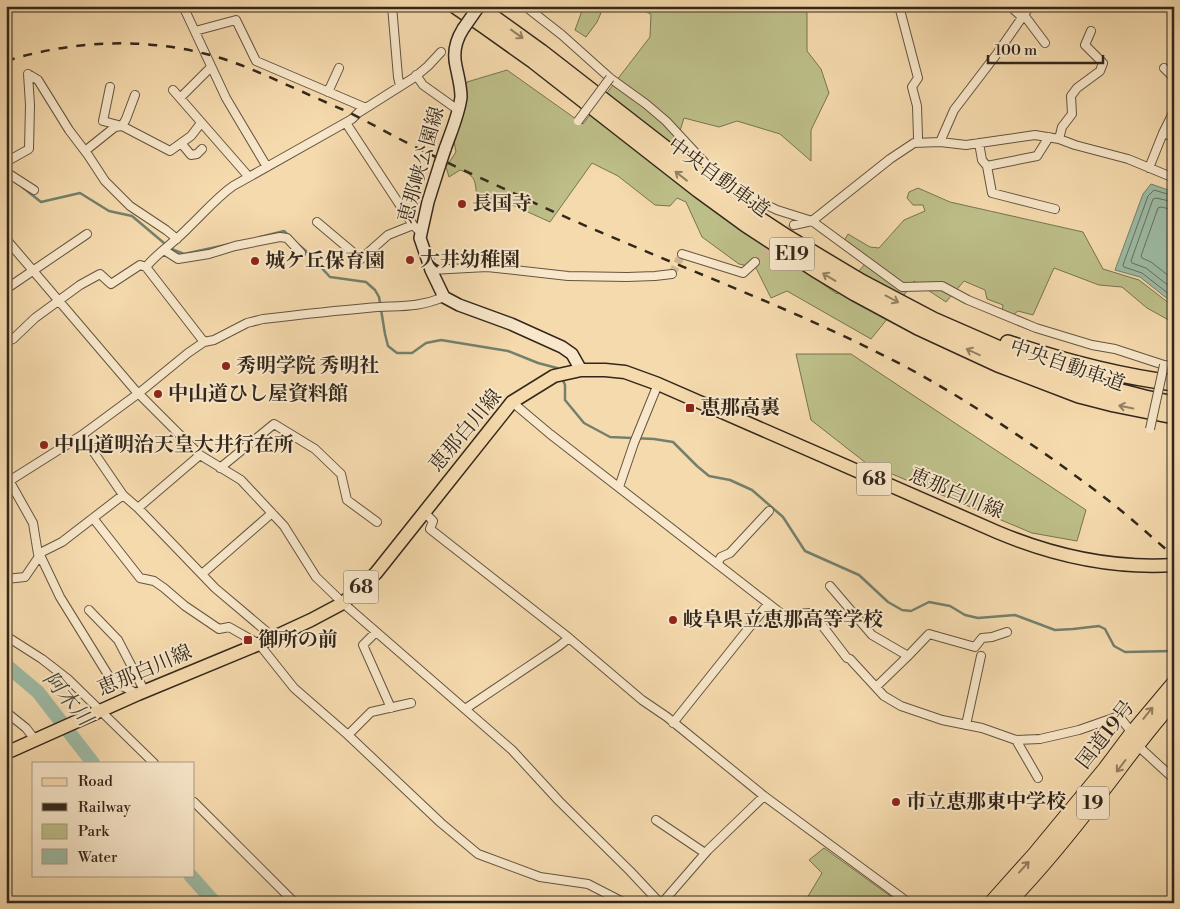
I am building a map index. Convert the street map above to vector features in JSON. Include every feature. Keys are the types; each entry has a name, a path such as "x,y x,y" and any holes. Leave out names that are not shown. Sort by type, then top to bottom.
{"highway":[{"name":"中央自動車道","path":"456,6 534,61 747,225 855,293 918,327 998,364 1079,395 1174,416"},
{"name":"中央自動車道","path":"478,6 541,52 706,181 754,216 821,259 932,320 1034,364 1086,383 1174,404"},
{"path":"932,320 1027,350 1101,370 1145,380 1174,383"},
{"name":"国道19号","path":"1008,903 1061,843 1100,794 1174,682"},
{"name":"国道19号","path":"991,903 1034,855 1105,769 1174,701"}],"main road":[{"name":"恵那峡公園線","path":"444,297 431,270 417,229 428,202 458,110 461,96 455,52 458,38 478,6"},
{"path":"444,297 459,305 511,324 562,347 572,354 581,370"},
{"name":"恵那白川線","path":"6,754 101,710 259,644 343,603 376,573 512,402 560,374 581,370 625,372 658,384 1021,542 1076,558 1102,563 1136,566 1174,566"}],"street":[{"path":"183,6 226,98 267,168"},
{"path":"392,6 400,86"},
{"path":"525,6 562,35 610,78 646,104 705,163 728,183 746,195 777,210 812,221 902,287 942,286 968,300 1036,328 1174,367"},
{"path":"899,6 918,78 912,87 917,106 918,136"},
{"path":"1010,6 1023,17 1045,43"},
{"path":"940,142 954,110 1030,6"},
{"path":"195,31 236,20 256,61 366,108"},
{"path":"1059,139 1062,127 1072,114 1071,96 1077,88 1100,70 1103,63 1084,45 1091,30"},
{"path":"146,267 233,186 346,123 416,75 428,66 441,52"},
{"path":"180,98 212,68"},
{"path":"328,92 339,68"},
{"path":"1164,68 1174,78"},
{"path":"6,162 29,149 30,104 28,74 38,80 69,130 105,181 130,206 177,239"},
{"path":"416,75 423,85 458,110"},
{"path":"578,121 610,78"},
{"path":"110,87 103,121 122,126 170,151 191,136 202,123"},
{"path":"173,90 249,177"},
{"path":"122,126 134,95"},
{"path":"1149,168 1172,113"},
{"path":"317,222 362,260 388,235 417,229 346,123"},
{"path":"85,151 115,127 122,126"},
{"path":"1163,133 1174,137"},
{"path":"794,225 812,221 890,159 914,143 940,142 966,145 1035,135 1050,137 1128,160 1174,178"},
{"path":"987,166 1037,156 1050,137"},
{"path":"181,143 191,155 197,154 202,149"},
{"path":"979,143 982,160 987,166 992,193 1054,209"},
{"path":"6,172 34,190"},
{"path":"6,289 87,234"},
{"path":"164,250 178,258 209,254 235,246 280,237 287,238 301,253"},
{"path":"6,239 139,394 200,455 241,480 284,526 316,577 343,603 512,750 559,801 661,903 705,853 764,796"},
{"path":"682,254 743,273 755,262"},
{"path":"6,342 13,339 35,318 80,285 100,274 111,284 140,265 146,267 204,342"},
{"path":"431,270 486,267 568,276 627,277 672,274"},
{"path":"141,693 118,684 110,678 60,597 39,554 33,523 7,480 82,435 139,394 204,342 214,340 247,323 262,319 369,308 416,306 444,297"},
{"path":"1150,429 1164,365"},
{"path":"619,487 634,443 658,384"},
{"path":"512,402 550,434 768,604 784,615 810,613 818,620 847,658 884,696 901,706 942,720 982,728 1016,740 1040,739 1079,730 1118,716 1135,739 1174,779"},
{"path":"220,468 274,424 315,449 341,474 347,500 377,522"},
{"path":"82,435 123,495 138,508 215,588 273,637"},
{"path":"138,508 200,455"},
{"path":"6,579 25,577 39,554 62,542 123,495"},
{"path":"717,564 721,557 730,553 769,511"},
{"path":"202,574 272,513"},
{"path":"428,516 433,521 430,529 569,638 642,700 764,796 909,903"},
{"path":"93,518 140,578 154,581 185,606 219,628 229,626 259,644 294,688 348,735 441,823 478,854 540,877 588,884 625,903"},
{"path":"830,586 872,635 908,656"},
{"path":"673,723 768,604"},
{"path":"89,610 118,640 141,693"},
{"path":"376,632 363,646 391,708"},
{"path":"876,687 929,634 975,647 982,638 1007,632"},
{"path":"6,636 42,659 68,680 153,762"},
{"path":"465,708 569,638"},
{"path":"966,724 982,656"},
{"path":"348,735 371,712 411,703"},
{"path":"6,712 26,728 36,741"},
{"path":"1016,740 1038,778"},
{"path":"195,803 295,903"},
{"path":"656,820 705,853"}],"green space":[{"path":"581,6 604,6 597,22 586,37 575,30 583,8"},
{"path":"631,6 807,7 807,51 821,69 829,93 811,130 811,161 780,134 737,121 719,127 684,118 667,173 837,294 868,261 844,241 848,234 870,247 879,248 904,220 925,211 923,205 913,205 907,198 909,192 918,188 950,202 1083,232 1103,269 1139,280 1174,307 1174,323 1147,308 1122,287 1099,285 1054,268 1033,315 1018,311 1012,316 1002,311 1003,305 987,299 985,290 964,281 946,302 914,281 871,339 787,291 771,298 756,268 739,264 702,237 686,202 677,198 670,206 655,205 618,176 592,163 550,222 497,198 477,199 474,180 466,172 460,170 449,177 446,167 456,152 453,136 467,82 507,70 583,124 650,37 651,14"},
{"path":"796,354 851,354 1086,510 1077,541 1032,533 866,463 811,420"},
{"path":"824,848 900,903 804,903 822,873 809,860"}],"water":[{"path":"1151,184 1174,192 1174,304 1140,277 1115,270 1143,194"}],"waterway":[{"path":"16,182 41,202 80,193 109,211 132,216 164,243 184,254 230,244"},
{"path":"260,237 284,231 289,236"},
{"path":"293,240 330,277 366,282 375,290 379,297 388,346 397,353 412,353 426,343 441,340 508,351 538,363 557,368 558,371"},
{"path":"562,378 565,385 565,400 584,423 610,437 673,442 709,476 730,480 752,490 783,517 805,551 859,575 888,602 902,610 911,611 929,602 950,606 965,615 978,618 1015,615 1055,630 1099,626 1105,629 1114,646 1125,652 1174,651"},
{"name":"阿木川","path":"6,665 38,692 92,762"},
{"name":"阿木川","path":"191,876 215,903"}],"tunnel":[{"path":"755,262 794,225"},
{"path":"672,274 682,254"}],"railway":[{"path":"6,61 55,49 131,43 156,45 206,54 231,61 255,71 350,113 438,158 574,221 814,322 908,368 981,411 1051,458 1115,506 1174,556"}],"place":[{"name":"長国寺","path":"462,204"},
{"name":"大井幼稚園","path":"410,260"},
{"name":"城ケ丘保育園","path":"255,261"},
{"name":"秀明学院 秀明社","path":"226,366"},
{"name":"中山道ひし屋資料館","path":"158,394"},
{"name":"恵那高裏","path":"690,408"},
{"name":"中山道明治天皇大井行在所","path":"44,445"},
{"name":"岐阜県立恵那高等学校","path":"673,620"},
{"name":"御所の前","path":"248,640"},
{"name":"市立恵那東中学校","path":"896,802"}]}
